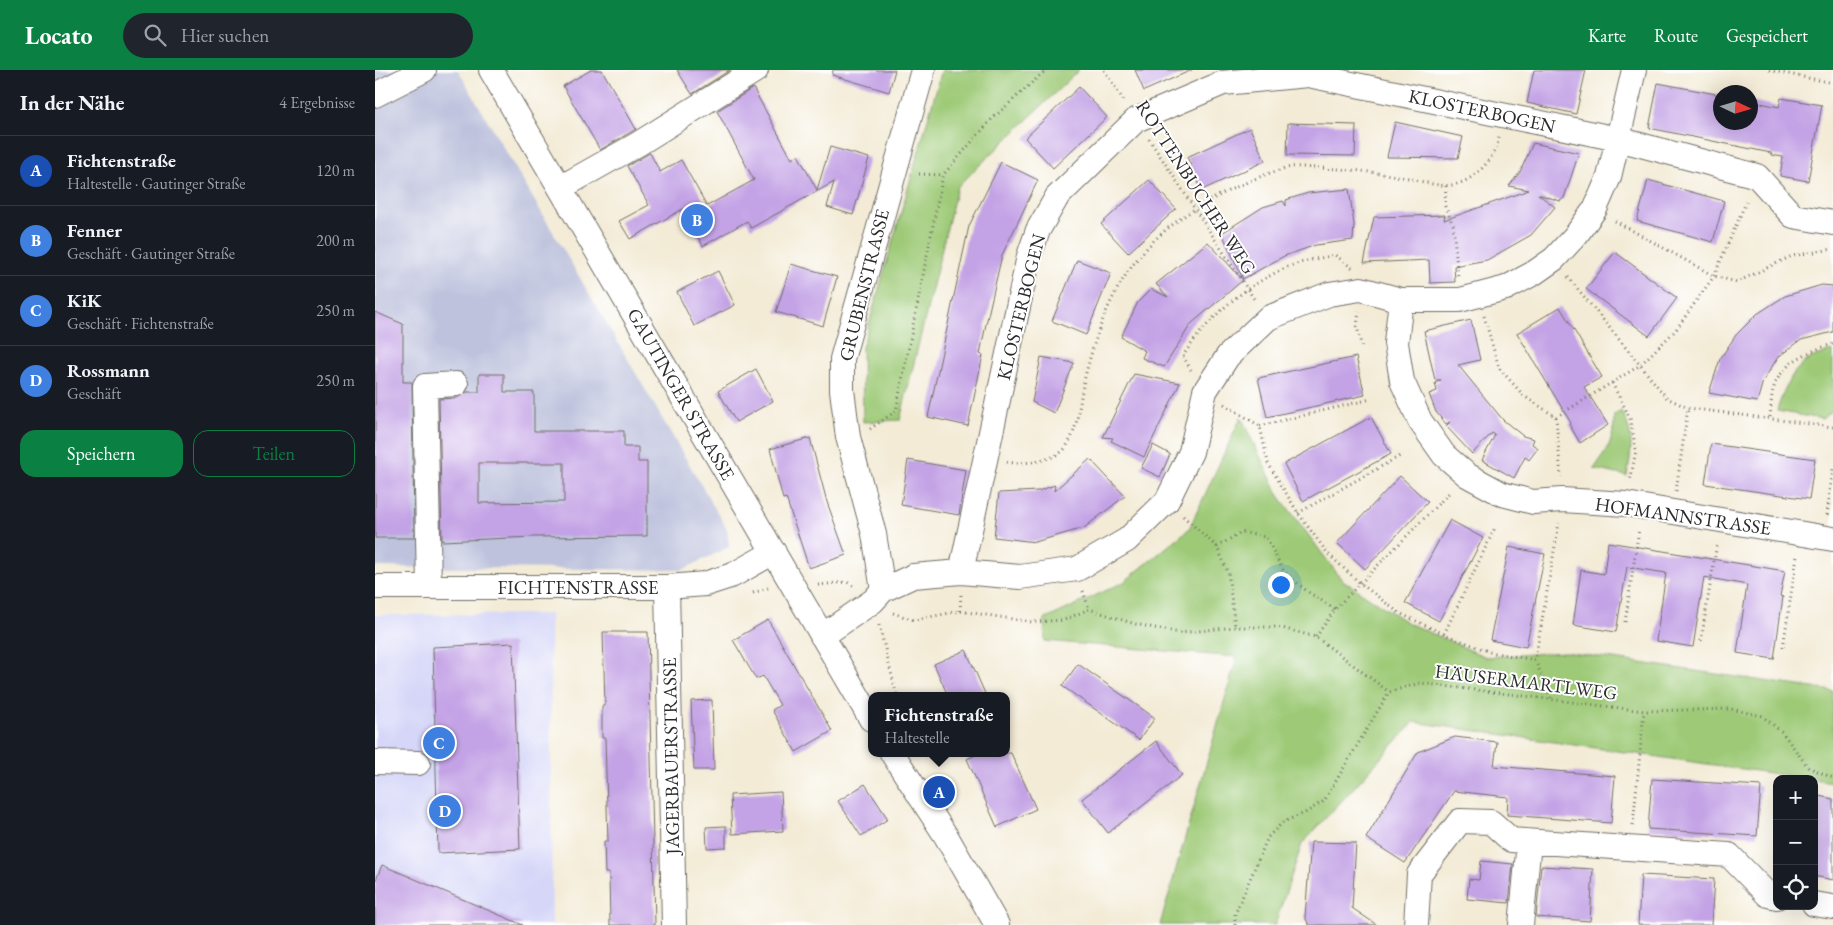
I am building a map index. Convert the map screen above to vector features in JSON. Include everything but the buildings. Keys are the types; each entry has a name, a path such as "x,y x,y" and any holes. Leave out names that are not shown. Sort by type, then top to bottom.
{"street":[{"path":"375,95 424,70"},
{"name":"GAUTINGER STRASSE","path":"491,70 868,713"},
{"path":"560,188 637,144 756,70"},
{"name":"GRUBENSTRASSE","path":"879,600 874,534 848,437 842,390 842,359 923,70"},
{"path":"822,636 913,576 961,572 1019,577 1077,569 1127,540 1167,501 1191,452 1205,392 1228,356 1268,318 1329,294 1361,289 1401,300 1469,298 1505,288 1534,273 1554,258 1576,235 1595,209 1609,177 1634,70"},
{"name":"KLOSTERBOGEN","path":"961,572 1029,256 1038,230 1057,197 1136,120 1223,83 1308,76 1503,114 1618,139 1757,176"},
{"path":"1757,176 1793,216 1833,223"},
{"name":"HOFMANNSTRASSE","path":"1401,300 1397,343 1402,381 1420,421 1444,455 1467,475 1502,494 1533,502 1562,500 1626,504 1830,529"},
{"path":"429,587 425,386 457,384"},
{"name":"FICHTENSTRASSE","path":"375,587 667,588 705,584 733,575 774,552"},
{"name":"JAGERBAUERSTRASSE","path":"667,588 675,925"},
{"path":"895,757 946,836 997,925"},
{"path":"375,762 418,762"},
{"path":"1416,925 1419,874 1460,821 1491,822 1511,840 1729,855 1768,895 1773,896"},
{"path":"1521,925 1529,842"},
{"path":"1818,905 1833,907"}],"path":[{"path":"848,437 864,433 896,411 943,175 991,120 1046,70"},
{"name":"ROTTENBUCHER WEG","path":"1103,70 1196,209 1246,289 1268,318"},
{"path":"1769,70 1833,83"},
{"path":"986,457 1011,462 1042,461 1066,448 1076,423 1084,382 1100,323 1115,290 1141,253 1163,230 1196,209 1244,184 1292,167 1366,170 1446,186 1454,185 1483,169 1498,146 1503,114"},
{"path":"1556,417 1639,366 1675,331 1714,276 1757,176"},
{"path":"1446,186 1445,206 1453,225 1469,298 1499,368 1524,396 1556,417"},
{"path":"1595,209 1714,276 1737,282 1792,256 1833,250"},
{"path":"1362,349 1357,326 1361,289 1355,270 1335,255 1291,266 1246,289 1201,328 1183,356 1205,392 1260,426 1371,399"},
{"path":"1554,258 1639,366 1667,398 1688,408 1770,417 1833,427"},
{"path":"1770,417 1773,388 1787,367 1807,352 1833,344"},
{"path":"1611,383 1630,418 1636,450 1629,486"},
{"path":"1675,494 1688,408"},
{"path":"1551,698 1535,660 1557,545 1562,500 1556,417"},
{"path":"1260,426 1268,463 1298,514 1328,554 1360,583 1399,613 1444,634 1490,652 1535,660"},
{"path":"1298,514 1400,456"},
{"path":"1830,529 1833,469"},
{"path":"1316,637 1335,608 1467,475"},
{"path":"1167,501 1217,547 1228,572 1235,627"},
{"path":"1444,634 1495,528"},
{"path":"1625,622 1640,528"},
{"path":"1217,547 1241,532 1266,537 1284,572 1309,592 1335,608"},
{"path":"1701,641 1718,540"},
{"path":"1783,647 1798,553"},
{"path":"809,586 847,582 914,620 960,611 1032,622 1064,620 1089,609 1135,624 1180,633 1235,627 1278,626 1316,637 1389,692 1324,800 1305,813 1283,822 1268,837 1235,914 1235,925"},
{"path":"879,600 878,620 896,692"},
{"name":"HÄUSERMARTLWEG","path":"1389,692 1420,683 1644,711 1731,709 1762,716 1781,732 1808,767 1833,778"},
{"path":"1631,848 1644,711"}],"shaded area":[{"path":"375,70 458,70 727,529 729,547 682,570 375,567"},
{"path":"550,614 552,925 375,925 375,615"}],"green space":[{"path":"942,70 1079,70 957,187 900,420 863,422 862,348"},
{"path":"1833,351 1833,410 1822,419 1777,411 1789,380 1802,364 1821,354"},
{"path":"1622,411 1629,428 1631,443 1627,476 1594,469 1612,438 1614,415"},
{"path":"1241,417 1279,496 1342,580 1408,623 1486,657 1565,652 1833,691 1833,782 1818,780 1818,775 1784,775 1414,722 1302,844 1275,925 1160,925 1237,657 1045,641 1044,620 1124,582 1189,529"}],"place":[{"name":"Fenner","path":"697,220"},
{"name":"KiK","path":"439,743"},
{"name":"Fichtenstraße","path":"939,792"},
{"name":"Rossmann","path":"445,811"}]}
